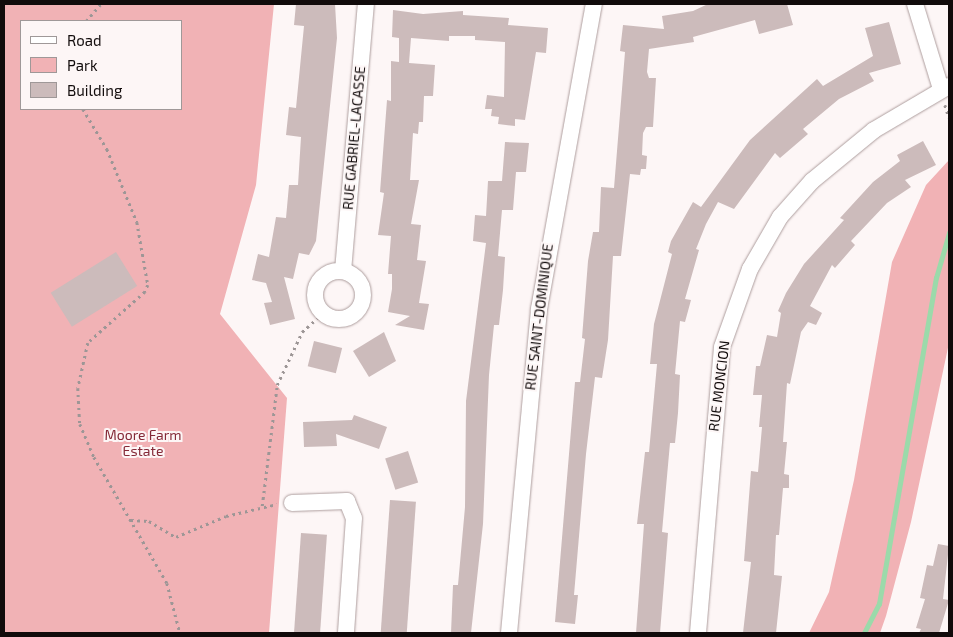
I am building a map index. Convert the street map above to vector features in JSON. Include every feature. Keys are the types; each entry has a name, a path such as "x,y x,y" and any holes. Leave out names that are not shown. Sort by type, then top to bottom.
{"street":[{"name":"RUE GABRIEL-LACASSE","path":"343,271 366,4"},
{"name":"RUE SAINT-DOMINIQUE","path":"509,633 539,309 594,4"},
{"path":"915,4 945,88"},
{"name":"RUE MONCION","path":"698,633 721,354 750,268 780,217 806,187 874,130 945,88"},
{"path":"343,271 361,284 360,307 342,320 322,313 316,303 316,287 327,274 343,271"},
{"path":"292,503 346,501 354,518 346,633"}],"path":[{"path":"87,20 101,4"},
{"path":"84,110 122,182 137,222 147,274 145,292 88,342 78,388 83,431 94,457 167,583 180,633"},
{"path":"262,506 277,385 302,332 322,313"},
{"path":"131,520 150,521 176,537 262,506 292,503"}],"green space":[{"name":"Moore Farm Estate","path":"4,4 274,4 256,185 220,314 287,398 269,633 4,633"},
{"path":"949,160 949,343 911,522 886,616 880,633 809,633 829,592 854,480 892,262 926,185"}],"building":[{"path":"296,4 335,4 337,38 316,241 309,255 299,253 293,279 284,277 295,319 270,325 264,303 272,302 266,283 252,280 258,254 269,257 276,217 286,218 289,185 298,185 301,137 286,135 289,107 296,108 304,26 294,25"},
{"path":"708,4 787,4 793,25 759,34 755,20 693,37 694,42 649,49 647,72 649,78 656,78 653,127 646,127 643,133 642,155 647,156 646,169 641,169 640,175 630,174 621,256 613,256 608,340 602,378 595,377 586,454 574,595 578,595 575,624 555,622 575,382 580,382 585,339 582,338 588,261 593,232 599,232 601,187 614,188 625,52 620,51 623,25 664,29 662,16 693,11"},
{"path":"393,10 423,14 463,11 463,15 509,18 508,25 548,28 546,53 536,52 525,120 515,119 515,126 498,124 499,117 491,116 492,109 485,109 487,95 504,97 505,42 475,40 475,36 449,36 449,41 411,38 409,63 435,65 433,96 424,96 423,122 419,122 418,134 413,133 410,180 419,180 411,224 421,225 417,260 426,261 419,303 429,304 424,330 395,325 410,316 388,312 392,289 392,274 388,274 391,236 378,235 384,193 380,192 387,100 391,101 391,61 399,62 399,38 392,37"},
{"path":"889,22 901,64 869,73 874,81 839,99 803,129 808,134 780,158 775,153 734,209 718,202 706,224 696,249 699,250 685,299 691,300 685,322 680,321 675,374 680,375 678,413 675,443 670,443 662,532 668,533 660,633 636,633 644,524 637,524 645,452 649,452 657,364 650,364 654,324 672,254 668,252 671,241 693,202 701,207 750,140 817,79 823,86 873,56 865,28"},
{"path":"923,141 936,165 905,180 911,187 887,203 851,241 855,245 835,268 832,265 810,306 822,313 816,325 808,322 801,332 790,384 787,383 783,442 787,442 784,474 789,475 789,488 783,488 779,535 776,535 774,575 782,576 776,633 743,633 751,562 744,561 751,471 758,472 762,427 759,427 762,395 753,395 756,366 760,366 767,335 777,337 781,313 778,311 786,293 804,264 844,220 840,218 873,182 900,161 897,155"},
{"path":"505,142 529,143 526,172 516,172 513,210 502,210 498,256 505,257 503,290 499,325 494,325 489,375 483,524 471,633 451,633 453,585 458,585 465,507 466,401 486,243 473,241 475,215 486,216 488,181 502,181"},
{"path":"116,252 137,286 72,327 51,293"},
{"path":"384,332 396,361 369,377 353,351"},
{"path":"314,341 342,348 336,373 308,366"},
{"path":"354,415 387,427 379,449 336,434 337,446 304,447 303,422 352,420"},
{"path":"408,451 418,482 395,490 385,458"},
{"path":"390,500 416,502 407,633 381,633"},
{"path":"301,533 327,535 320,633 294,633"},
{"path":"938,544 949,546 943,599 949,600 939,633 919,633 921,629 916,628 925,599 920,598 927,565 933,566"}],"waterway":[{"path":"864,633 879,604 936,278 949,233"}]}
